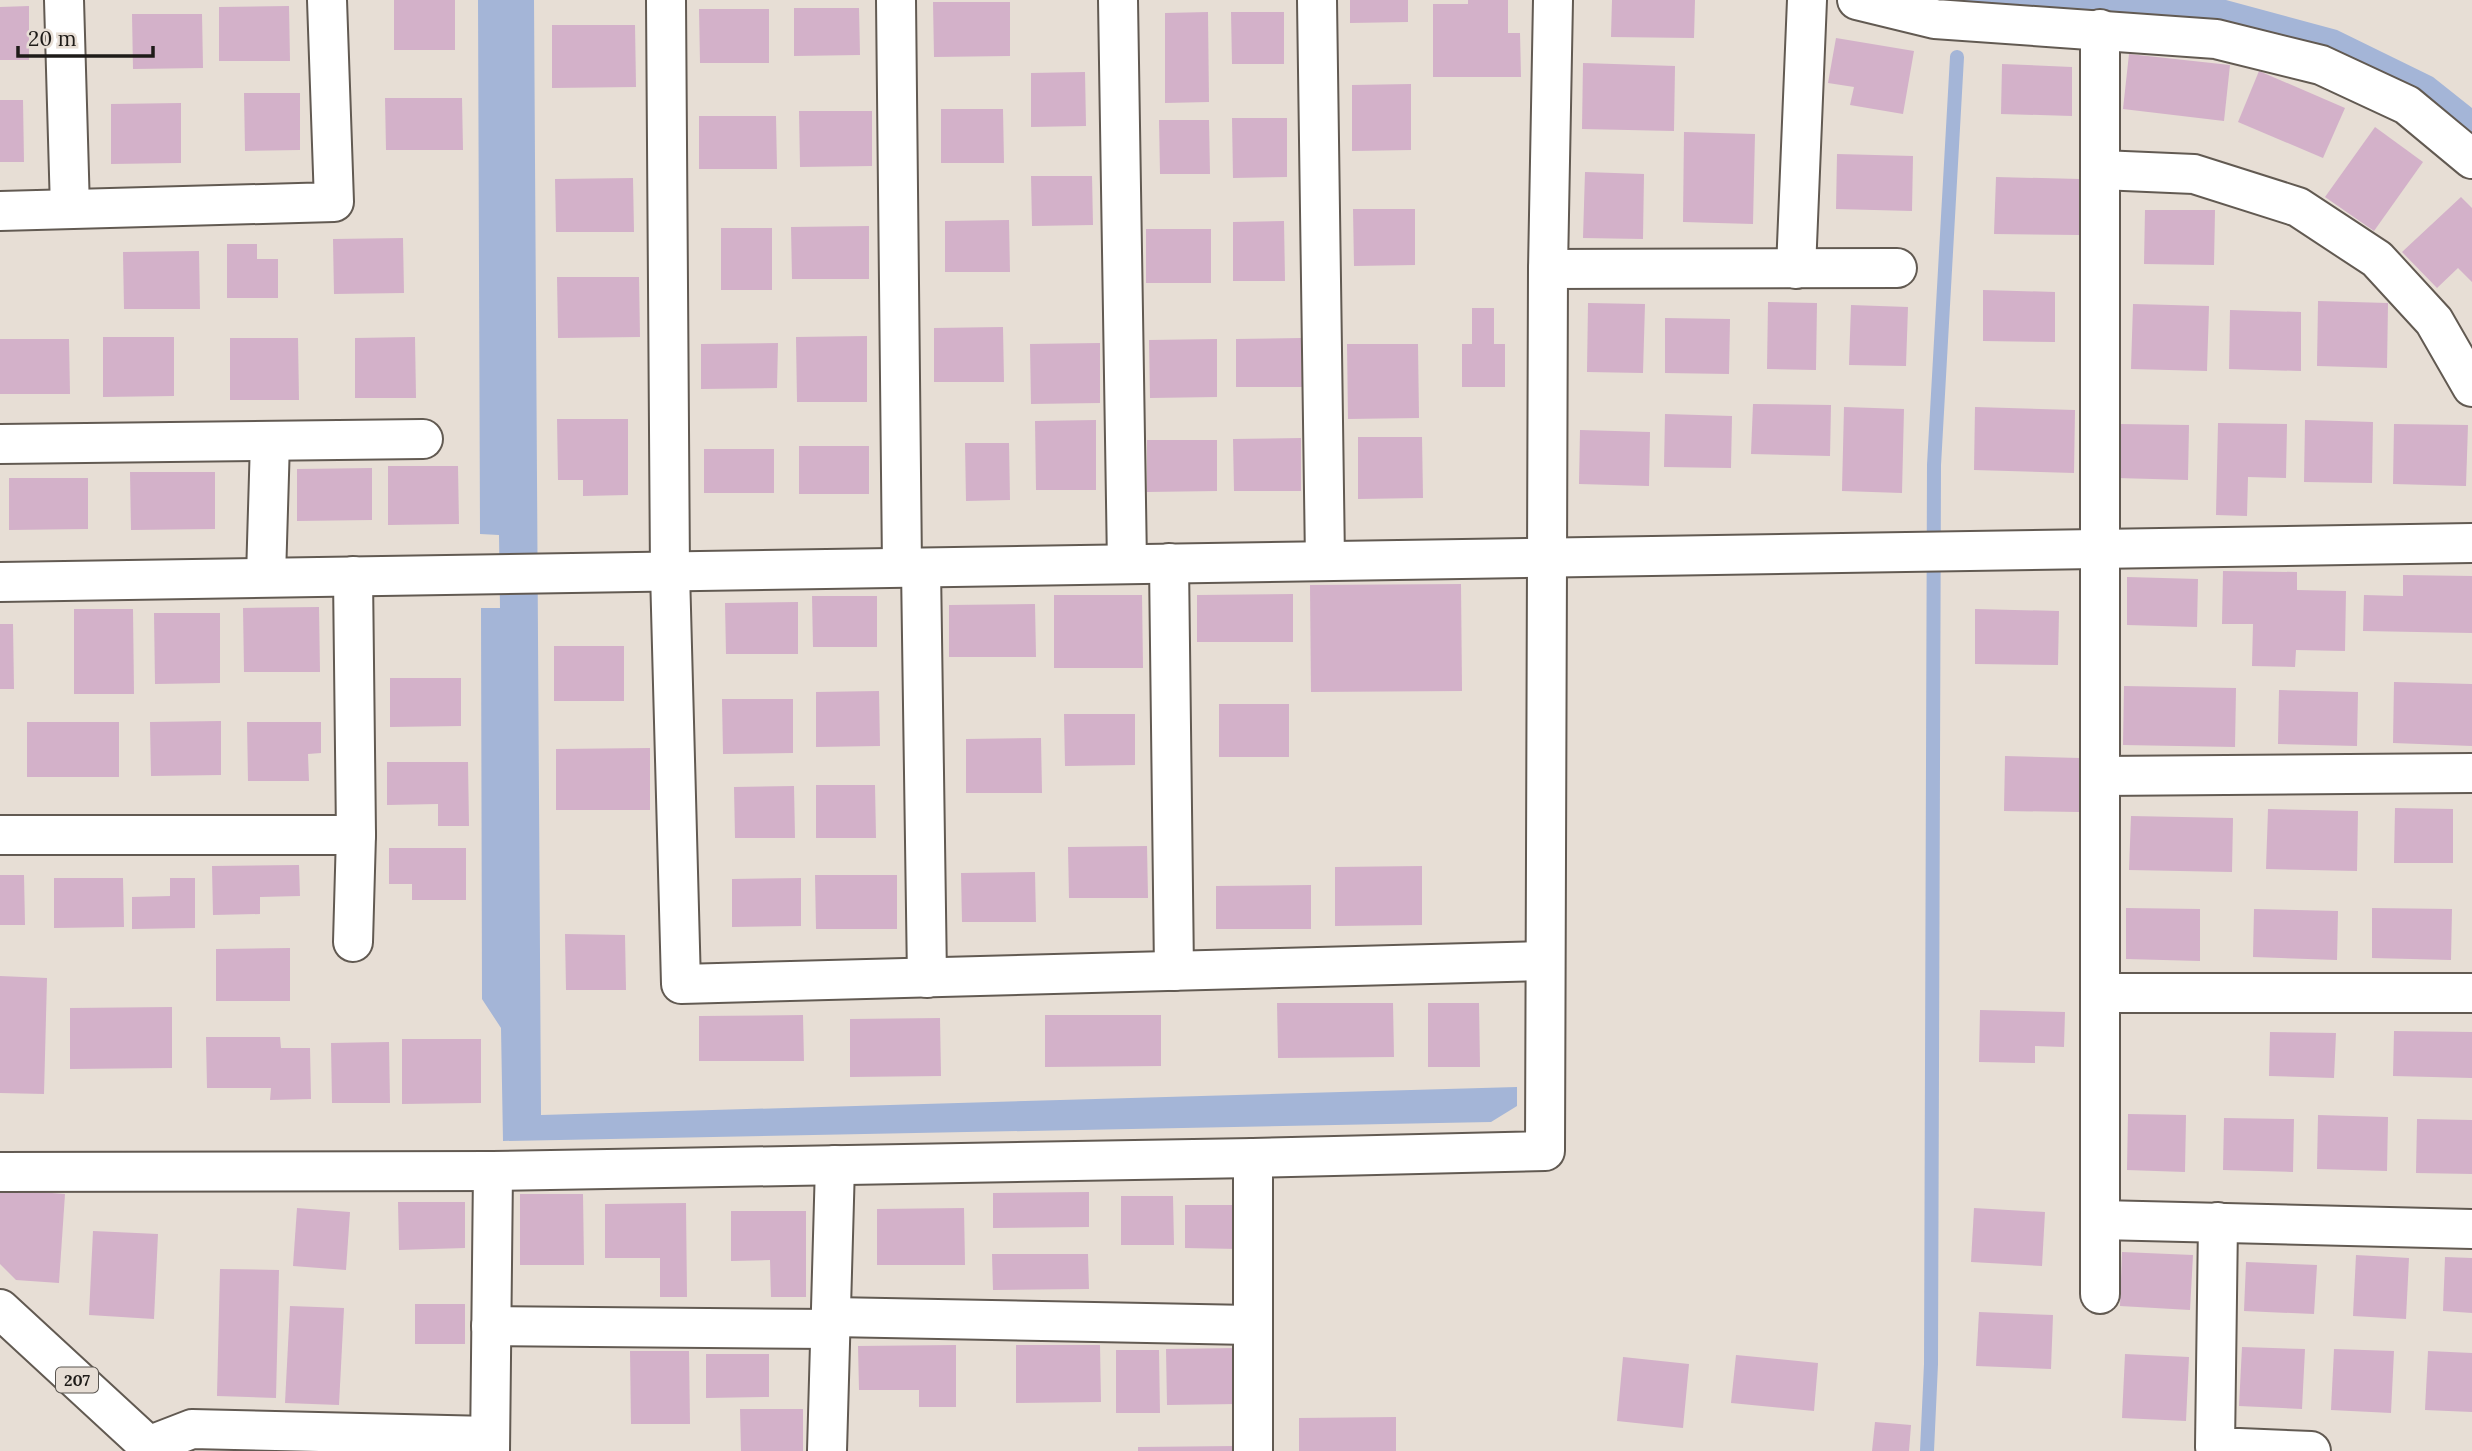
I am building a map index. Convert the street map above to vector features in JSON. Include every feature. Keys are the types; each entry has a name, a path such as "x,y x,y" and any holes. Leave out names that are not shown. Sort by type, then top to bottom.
{"main road":[{"path":"64,0 71,209"},
{"path":"0,211 334,202 327,0"},
{"path":"666,0 670,572 681,984 1545,961"},
{"path":"895,0 926,978"},
{"path":"1118,0 1126,564"},
{"path":"1317,0 1325,561"},
{"path":"0,1172 493,1171 1545,1151 1548,269 1553,0"},
{"path":"1796,269 1807,0"},
{"path":"1857,0 1935,19 2216,39 2321,65 2407,105 2472,159"},
{"path":"2100,29 2100,1294"},
{"path":"2101,170 2194,174 2298,207 2377,259 2434,321 2472,387"},
{"path":"1548,269 1897,268"},
{"path":"0,444 423,439"},
{"path":"266,577 270,441"},
{"path":"0,582 2472,543"},
{"path":"1169,563 1174,971"},
{"path":"353,576 356,835 353,942"},
{"path":"2101,776 2472,773"},
{"path":"0,835 356,835"},
{"path":"2101,993 2472,993"},
{"path":"1253,1158 1253,1451"},
{"path":"827,1451 835,1165"},
{"path":"151,1448 192,1429 490,1444 493,1171"},
{"path":"2100,1220 2472,1229"},
{"path":"2218,1222 2215,1447 2311,1451"},
{"name":"207","path":"0,1309 151,1448"},
{"path":"491,1326 832,1323 1251,1325"}],"water":[{"path":"478,0 534,0 541,1115 1517,1087 1517,1106 1491,1122 503,1141 501,1028 482,999 481,608 500,608 499,535 480,534"},
{"path":"1930,0 2226,0 2337,30 2433,77 2472,108 2472,139 2417,96"}],"building":[{"path":"394,0 455,0 455,50 394,50"},
{"path":"1350,0 1408,0 1408,22 1350,23"},
{"path":"1468,0 1508,0 1508,33 1520,33 1521,77 1433,77 1433,4 1468,4"},
{"path":"1612,0 1695,0 1694,38 1611,37"},
{"path":"933,2 1010,2 1010,56 934,57"},
{"path":"29,6 29,60 0,60 0,7"},
{"path":"289,6 290,61 219,61 219,7"},
{"path":"794,8 859,8 860,55 794,56"},
{"path":"699,9 769,9 769,63 700,63"},
{"path":"1208,12 1209,102 1165,103 1165,13"},
{"path":"1231,12 1284,12 1284,64 1232,64"},
{"path":"132,14 202,14 203,68 133,69"},
{"path":"552,25 635,25 636,87 552,88"},
{"path":"1836,38 1914,51 1903,114 1850,105 1854,87 1828,83"},
{"path":"2129,54 2230,65 2224,121 2123,109"},
{"path":"1583,63 1675,66 1674,131 1582,129"},
{"path":"2002,64 2072,67 2072,116 2001,114"},
{"path":"2259,71 2345,108 2323,158 2238,122"},
{"path":"1085,72 1086,126 1031,127 1031,73"},
{"path":"1411,84 1411,150 1352,151 1352,85"},
{"path":"244,93 300,93 300,150 245,151"},
{"path":"385,98 462,98 463,150 386,150"},
{"path":"0,100 23,100 24,162 0,162"},
{"path":"181,103 181,163 111,164 111,104"},
{"path":"941,109 1003,109 1004,163 941,163"},
{"path":"799,111 872,111 872,166 800,167"},
{"path":"699,116 776,116 777,169 699,169"},
{"path":"1232,118 1287,118 1287,177 1233,178"},
{"path":"1159,120 1209,120 1210,174 1160,174"},
{"path":"2375,127 2423,162 2374,231 2325,197"},
{"path":"1684,132 1755,134 1753,224 1683,222"},
{"path":"1837,154 1913,156 1912,211 1836,209"},
{"path":"1585,172 1644,174 1643,239 1583,238"},
{"path":"1031,176 1092,176 1093,225 1032,226"},
{"path":"1996,177 2080,179 2079,235 1994,234"},
{"path":"633,178 634,232 556,232 555,179"},
{"path":"2461,197 2472,208 2472,282 2458,268 2437,288 2402,252"},
{"path":"1353,209 1415,209 1415,265 1354,266"},
{"path":"2145,210 2215,210 2214,265 2144,264"},
{"path":"1009,220 1010,272 945,272 945,221"},
{"path":"1284,221 1285,281 1233,281 1233,222"},
{"path":"869,226 869,279 792,279 791,227"},
{"path":"721,228 772,228 772,290 721,290"},
{"path":"1146,229 1211,229 1211,283 1146,283"},
{"path":"403,238 404,293 334,294 333,239"},
{"path":"227,244 257,244 257,259 278,259 278,298 227,298"},
{"path":"199,251 200,309 124,309 123,252"},
{"path":"557,277 639,277 640,337 558,338"},
{"path":"1983,290 2055,292 2055,342 1983,341"},
{"path":"2318,301 2388,303 2387,368 2317,366"},
{"path":"1768,302 1817,303 1816,370 1767,369"},
{"path":"1588,303 1645,304 1643,373 1587,372"},
{"path":"2133,304 2209,306 2207,371 2131,369"},
{"path":"1851,305 1908,307 1906,366 1849,365"},
{"path":"1472,308 1494,308 1494,344 1505,344 1505,387 1462,387 1462,344 1472,344"},
{"path":"2230,310 2301,312 2301,371 2229,369"},
{"path":"1665,318 1730,319 1729,374 1665,373"},
{"path":"1003,327 1004,382 934,382 934,328"},
{"path":"867,336 867,402 797,402 796,337"},
{"path":"103,337 174,337 174,396 103,397"},
{"path":"415,337 416,398 355,398 355,338"},
{"path":"230,338 298,338 299,400 230,400"},
{"path":"1301,338 1302,387 1236,387 1236,339"},
{"path":"0,339 69,339 70,394 0,394"},
{"path":"1217,339 1217,397 1150,398 1149,340"},
{"path":"778,343 777,388 701,389 701,344"},
{"path":"1100,343 1100,403 1031,404 1030,344"},
{"path":"1347,344 1418,344 1419,418 1348,419"},
{"path":"1753,404 1831,405 1830,456 1751,454"},
{"path":"1844,407 1904,409 1902,493 1842,491"},
{"path":"1975,407 2075,410 2074,473 1974,470"},
{"path":"1665,414 1732,416 1731,468 1664,467"},
{"path":"557,419 628,419 628,495 583,496 583,480 558,480"},
{"path":"1096,420 1096,490 1036,490 1035,421"},
{"path":"2305,420 2373,422 2372,483 2304,482"},
{"path":"2218,423 2287,424 2286,478 2248,477 2247,516 2216,515"},
{"path":"2119,424 2189,425 2188,480 2117,478"},
{"path":"2394,424 2468,425 2466,486 2393,484"},
{"path":"1580,430 1650,432 1649,486 1579,484"},
{"path":"1358,437 1422,437 1423,498 1358,499"},
{"path":"1301,438 1301,491 1234,491 1233,439"},
{"path":"1147,440 1217,440 1217,491 1147,492"},
{"path":"965,443 1009,443 1010,500 966,501"},
{"path":"799,446 869,446 869,494 799,494"},
{"path":"704,449 774,449 774,493 704,493"},
{"path":"388,466 458,466 459,524 388,525"},
{"path":"372,468 372,520 297,521 297,469"},
{"path":"130,472 215,472 215,529 131,530"},
{"path":"9,478 88,478 88,529 9,530"},
{"path":"2223,571 2297,572 2297,590 2346,591 2345,651 2296,650 2295,667 2252,666 2253,624 2222,624"},
{"path":"2403,575 2472,576 2472,633 2363,631 2364,595 2403,596"},
{"path":"2127,577 2198,579 2197,627 2127,625"},
{"path":"1461,584 1462,691 1311,692 1310,585"},
{"path":"1293,594 1293,642 1197,642 1197,595"},
{"path":"1054,595 1142,595 1143,668 1054,668"},
{"path":"812,596 877,596 877,647 813,647"},
{"path":"798,602 798,654 726,654 725,603"},
{"path":"1035,604 1036,657 949,657 949,605"},
{"path":"319,607 320,672 244,672 243,608"},
{"path":"74,609 133,609 134,694 74,694"},
{"path":"1975,609 2059,611 2058,665 1975,664"},
{"path":"154,613 220,613 220,683 155,684"},
{"path":"0,624 13,624 14,689 0,689"},
{"path":"554,646 624,646 624,701 554,701"},
{"path":"390,678 461,678 461,726 390,727"},
{"path":"2394,682 2472,684 2472,746 2393,743"},
{"path":"2124,686 2236,688 2235,747 2123,745"},
{"path":"2279,690 2358,692 2357,746 2278,744"},
{"path":"879,691 880,746 816,747 816,692"},
{"path":"722,699 793,699 793,753 723,754"},
{"path":"1219,704 1289,704 1289,757 1219,757"},
{"path":"1064,714 1135,714 1135,765 1065,766"},
{"path":"221,721 221,775 151,776 150,722"},
{"path":"27,722 119,722 119,777 27,777"},
{"path":"247,722 321,722 321,753 308,754 309,781 248,781"},
{"path":"1041,738 1042,793 966,793 966,739"},
{"path":"650,748 650,810 556,810 556,749"},
{"path":"2005,756 2080,758 2079,812 2004,811"},
{"path":"387,762 468,762 469,826 438,826 438,804 387,805"},
{"path":"816,785 875,785 876,838 816,838"},
{"path":"794,786 795,838 735,838 734,787"},
{"path":"2395,808 2453,809 2453,863 2394,863"},
{"path":"2268,809 2358,811 2357,871 2266,869"},
{"path":"2131,816 2233,818 2232,872 2129,870"},
{"path":"1147,846 1148,898 1069,898 1068,847"},
{"path":"389,848 466,848 466,900 412,900 412,884 389,884"},
{"path":"299,865 300,896 260,897 260,914 213,915 212,866"},
{"path":"1422,866 1422,925 1335,926 1335,867"},
{"path":"1035,872 1036,922 962,922 961,873"},
{"path":"0,875 24,875 25,925 0,925"},
{"path":"815,875 897,875 897,929 816,929"},
{"path":"54,878 123,878 124,927 54,928"},
{"path":"170,878 195,878 195,928 132,929 132,897 170,896"},
{"path":"801,878 801,926 732,927 732,879"},
{"path":"1311,885 1311,929 1216,929 1216,886"},
{"path":"2126,908 2200,909 2200,961 2126,959"},
{"path":"2372,908 2452,909 2451,960 2372,958"},
{"path":"2254,909 2338,911 2337,960 2253,957"},
{"path":"565,934 625,935 626,990 566,990"},
{"path":"290,948 290,1001 216,1001 216,949"},
{"path":"0,976 47,978 44,1094 0,1093"},
{"path":"1277,1003 1393,1003 1394,1057 1278,1058"},
{"path":"1428,1003 1479,1003 1480,1067 1428,1067"},
{"path":"172,1007 172,1068 70,1069 70,1008"},
{"path":"1980,1010 2065,1012 2064,1047 2035,1046 2035,1063 1979,1062"},
{"path":"803,1015 804,1061 699,1061 699,1016"},
{"path":"1045,1015 1161,1015 1161,1066 1045,1067"},
{"path":"940,1018 941,1076 850,1077 850,1019"},
{"path":"2394,1031 2472,1032 2472,1078 2393,1076"},
{"path":"2270,1032 2336,1033 2334,1078 2269,1076"},
{"path":"206,1037 280,1037 281,1048 310,1048 311,1099 270,1100 271,1088 207,1088"},
{"path":"402,1039 481,1039 481,1103 402,1104"},
{"path":"389,1042 390,1103 332,1103 331,1043"},
{"path":"2128,1114 2186,1115 2185,1172 2127,1170"},
{"path":"2318,1115 2388,1117 2387,1171 2317,1169"},
{"path":"2224,1118 2294,1119 2293,1172 2223,1170"},
{"path":"2417,1119 2472,1120 2472,1174 2416,1173"},
{"path":"0,1189 65,1194 59,1283 16,1280 0,1264"},
{"path":"1089,1192 1089,1227 993,1228 993,1193"},
{"path":"520,1194 583,1194 584,1265 520,1265"},
{"path":"1121,1196 1173,1196 1174,1245 1121,1245"},
{"path":"398,1202 465,1202 465,1248 399,1250"},
{"path":"686,1203 687,1297 660,1297 660,1258 605,1258 605,1204"},
{"path":"1185,1205 1239,1205 1239,1249 1185,1248"},
{"path":"297,1208 350,1212 346,1270 293,1266"},
{"path":"964,1208 965,1265 877,1265 877,1209"},
{"path":"1974,1208 2045,1212 2042,1266 1971,1262"},
{"path":"731,1211 806,1211 806,1297 771,1297 770,1260 731,1261"},
{"path":"93,1231 158,1234 154,1319 89,1315"},
{"path":"2122,1252 2193,1255 2190,1310 2120,1306"},
{"path":"992,1254 1088,1254 1089,1289 993,1290"},
{"path":"2356,1255 2409,1258 2406,1319 2353,1316"},
{"path":"2445,1257 2472,1258 2472,1313 2443,1311"},
{"path":"2246,1262 2317,1265 2314,1314 2244,1311"},
{"path":"220,1269 279,1270 276,1398 217,1396"},
{"path":"415,1304 465,1304 465,1344 415,1344"},
{"path":"290,1306 344,1308 339,1405 285,1403"},
{"path":"1979,1312 2053,1315 2051,1369 1976,1366"},
{"path":"956,1345 956,1407 919,1407 919,1390 859,1390 858,1346"},
{"path":"1016,1345 1100,1345 1101,1402 1016,1403"},
{"path":"2242,1347 2305,1349 2302,1409 2239,1406"},
{"path":"1237,1348 1237,1404 1167,1405 1166,1349"},
{"path":"2334,1349 2394,1351 2391,1413 2331,1410"},
{"path":"1116,1350 1159,1350 1160,1413 1116,1413"},
{"path":"630,1351 689,1351 690,1424 631,1424"},
{"path":"2428,1351 2472,1353 2472,1412 2425,1410"},
{"path":"706,1354 769,1354 769,1397 706,1398"},
{"path":"2125,1354 2189,1357 2186,1421 2122,1418"},
{"path":"1736,1355 1818,1363 1814,1411 1731,1403"},
{"path":"1623,1357 1689,1364 1683,1428 1617,1421"},
{"path":"740,1409 803,1409 803,1451 741,1451"},
{"path":"1396,1417 1396,1451 1299,1451 1299,1418"},
{"path":"1875,1422 1911,1425 1909,1451 1872,1451"},
{"path":"1235,1446 1235,1451 1138,1451 1138,1447"}],"waterway":[{"path":"1927,1451 1931,1364 1934,465 1957,57"}]}
